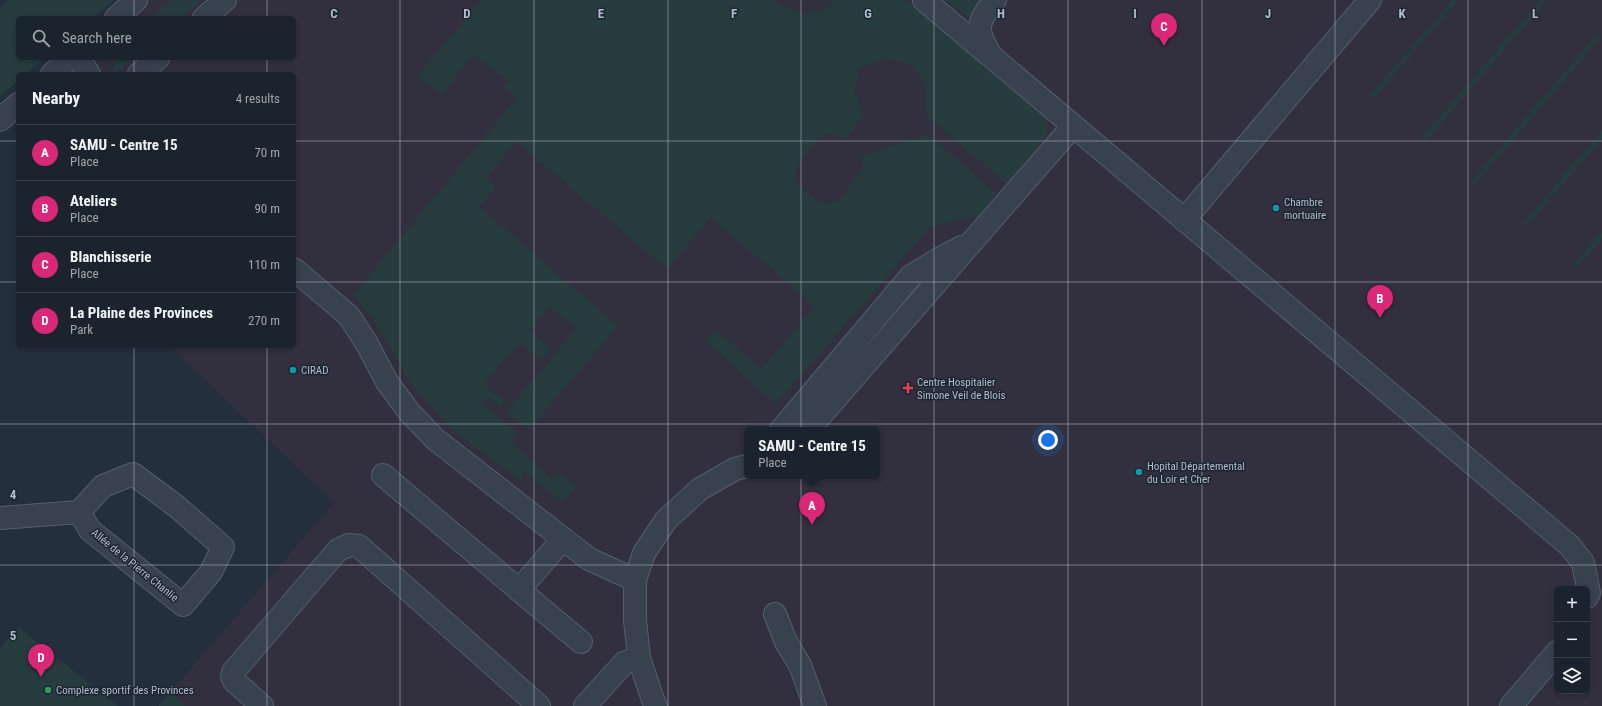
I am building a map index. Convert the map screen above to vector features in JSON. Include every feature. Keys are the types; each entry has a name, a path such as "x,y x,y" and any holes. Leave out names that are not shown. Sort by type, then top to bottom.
{"street":[{"path":"118,16 136,0"},
{"path":"206,16 225,0"},
{"path":"924,0 1570,546 1584,563 1588,586"},
{"path":"992,58 982,41 979,28 984,13 994,0"},
{"path":"1184,220 1370,0"},
{"path":"54,72 68,60"},
{"path":"80,60 88,72"},
{"path":"141,72 156,60"},
{"path":"0,120 16,106"},
{"path":"811,427 1074,126"},
{"path":"784,427 911,276 939,259 974,241"},
{"path":"296,271 349,316 367,344 387,382 410,413 435,439 589,559 634,580"},
{"path":"656,706 639,658 635,620 634,580 644,553 666,520 700,489 743,464"},
{"name":"Allée de la Pierre Chanlie","path":"133,474 176,506 223,547 211,572 183,605 90,530 79,512 103,486 133,474"},
{"path":"383,475 581,642"},
{"path":"0,518 79,512"},
{"path":"519,590 563,539"},
{"path":"262,706 234,681 232,677 233,672 338,550 349,545 359,546 535,705"},
{"path":"775,614 786,642 800,665 815,706"},
{"path":"1511,706 1554,656"},
{"path":"585,706 624,663 639,658"}],"shaded area":[{"name":"Centre Hospitalier Simone Veil de Blois","path":"128,0 1602,0 1602,706 186,706 170,693 334,503 172,348 296,348 296,72 89,72 96,60 296,60 296,16 119,16"}],"green space":[{"path":"9,0 114,0 94,16 16,16 16,60 42,60 28,72 16,72 16,83 0,96 0,8"},
{"path":"172,0 203,0 183,16 152,16"},
{"path":"482,0 773,0 782,6 805,15 828,8 834,0 907,0 1044,116 1048,125 1047,135 1007,184 925,114 926,88 913,65 886,59 860,68 854,92 864,114 845,140 830,134 819,138 797,167 795,178 800,187 817,201 828,204 839,200 861,171 863,163 861,156 928,134 996,194 979,216 931,226 776,404 705,340 715,329 761,370 815,306 711,218 667,269 516,141 486,178 496,187 479,207 618,326 529,430 506,412 576,329 550,307 530,330 551,348 541,360 520,342 484,384 505,402 500,408 488,397 482,404 519,435 510,442 552,478 558,473 577,486 562,502 525,472 521,481 455,432 413,386 372,317 353,295 517,98 503,87 509,81 473,55 442,94 417,76"},
{"path":"945,0 983,0 968,18"},
{"path":"1452,0 1459,0 1374,98 1370,95"},
{"path":"1540,0 1547,0 1426,142 1421,138"},
{"path":"1597,34 1601,38 1475,185 1471,181"},
{"path":"116,60 130,60 116,72 113,72"},
{"path":"1602,130 1602,139 1527,226 1523,223"},
{"path":"1602,231 1602,239 1577,268 1573,265"},
{"path":"18,627 118,706 0,706 0,648"},
{"path":"170,693 186,706 158,706"}],"place":[{"name":"Blanchisserie","path":"1164,46"},
{"name":"Chambre mortuaire","path":"1276,208"},
{"name":"Ateliers","path":"1380,318"},
{"name":"CIRAD","path":"293,370"},
{"name":"Centre Hospitalier Simone Veil de Blois","path":"908,388"},
{"name":"Hopital Départemental du Loir et Cher","path":"1139,472"},
{"name":"SAMU - Centre 15","path":"812,525"},
{"name":"La Plaine des Provinces","path":"41,677"},
{"name":"Complexe sportif des Provinces","path":"48,690"}]}
